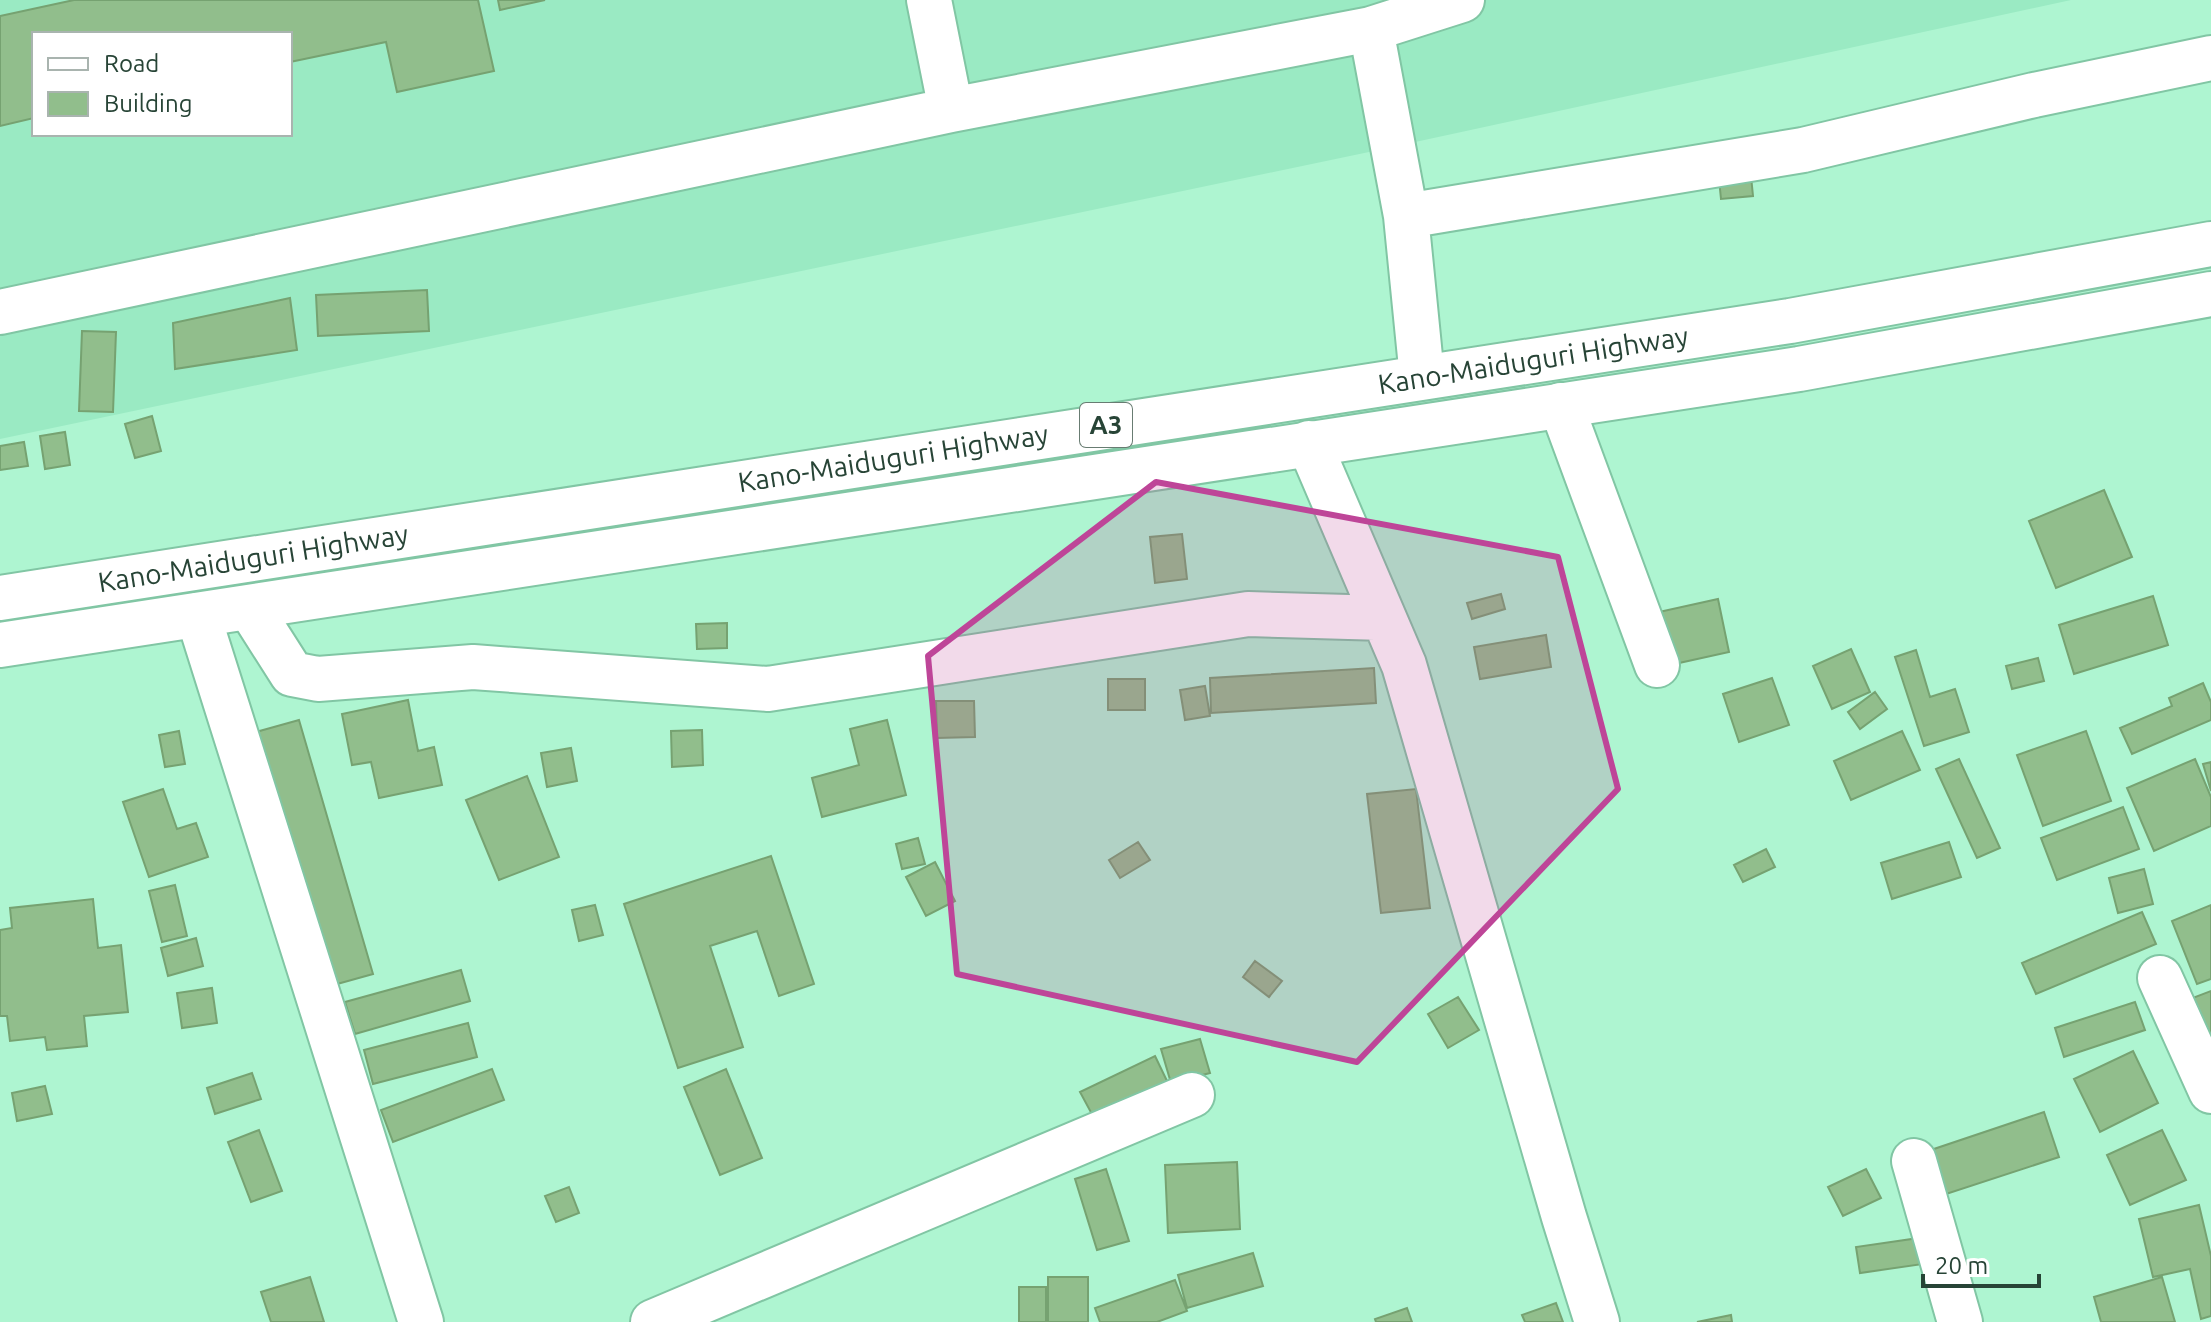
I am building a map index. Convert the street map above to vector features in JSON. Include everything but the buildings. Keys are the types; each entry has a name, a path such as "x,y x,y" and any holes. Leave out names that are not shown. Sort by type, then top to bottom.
{"main road":[{"path":"929,0 951,110"},
{"path":"0,312 951,110 1371,29 1462,0"},
{"path":"1371,29 1406,216 1422,377"},
{"path":"1406,216 1803,150 2034,95 2211,58"},
{"name":"Kano-Maiduguri Highway","path":"0,598 1790,321 2211,244"},
{"name":"Kano-Maiduguri Highway","path":"0,645 1799,369 2211,294"},
{"path":"1561,405 1657,665"},
{"path":"1309,443 1404,665 1597,1322"},
{"path":"250,608 292,674 318,679 473,667 768,689 1248,614 1384,618"},
{"path":"198,615 421,1322"},
{"path":"2160,978 2211,1091"},
{"path":"653,1322 1192,1095"},
{"path":"1914,1161 1960,1322"}],"highlighted area":[{"path":"1156,482 1558,557 1618,789 1357,1062 957,974 928,656"}],"shaded area":[{"path":"0,0 2071,0 1369,152 0,439"}]}
